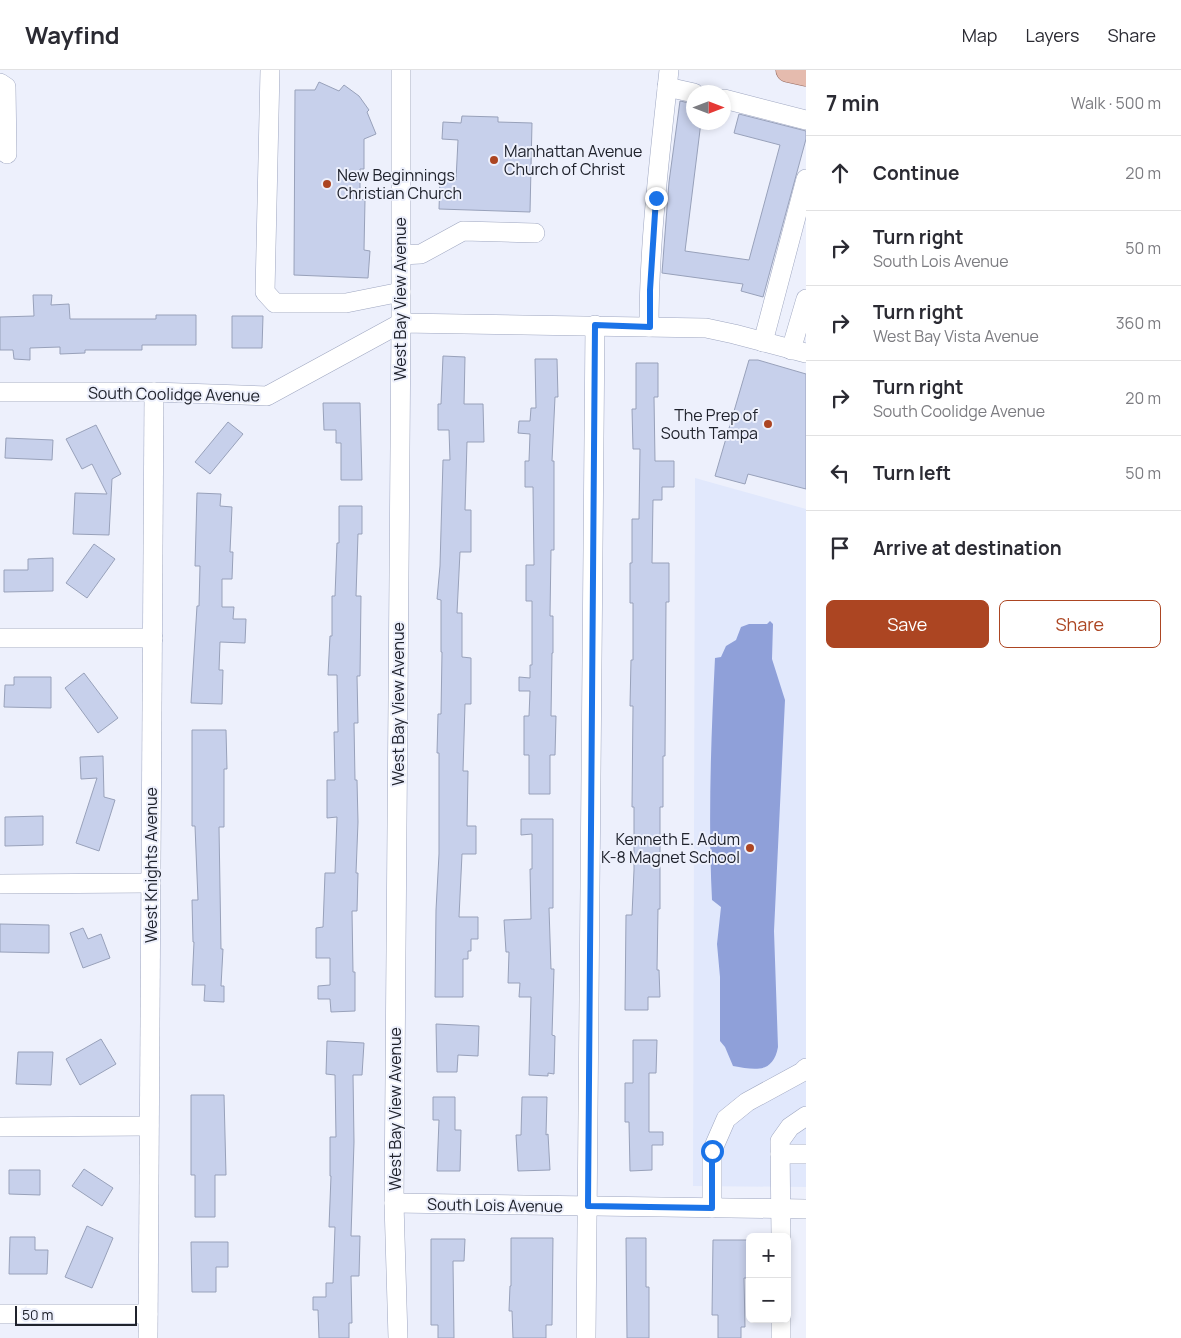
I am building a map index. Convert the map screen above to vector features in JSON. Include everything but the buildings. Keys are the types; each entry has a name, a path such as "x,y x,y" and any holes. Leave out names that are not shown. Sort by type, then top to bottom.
{"main road":[{"path":"788,70 806,74"}],"street":[{"path":"270,70 265,292 275,303 346,303 401,292"},
{"name":"West Bay View Avenue","path":"398,1338 394,1203 401,323 401,70"},
{"path":"650,327 650,290 656,198 668,79 686,89"},
{"path":"0,83 6,87 7,154"},
{"path":"731,101 806,120"},
{"path":"763,342 806,179"},
{"path":"401,255 421,254 463,231 535,233"},
{"path":"799,352 806,299"},
{"name":"South Coolidge Avenue","path":"0,392 154,392 267,396 401,323 706,328 799,352"},
{"path":"586,1338 595,325"},
{"name":"West Knights Avenue","path":"148,1338 154,392"},
{"path":"0,638 152,638"},
{"path":"0,884 151,883"},
{"path":"712,1208 712,1151 726,1119 747,1102 806,1068"},
{"path":"781,1233 780,1142 790,1126 806,1116"},
{"path":"0,1127 149,1126"},
{"path":"780,1154 806,1154"},
{"name":"South Lois Avenue","path":"394,1203 806,1209"},
{"path":"0,1314 148,1314"},
{"path":"781,1323 781,1338"}],"shaded area":[{"name":"Kenneth E. Adum K-8 Magnet School","path":"695,478 806,509 806,1187 693,1186"}],"water":[{"path":"770,621 773,624 772,659 785,700 774,931 778,1047 776,1056 767,1066 749,1069 733,1066 725,1047 720,1041 720,977 717,944 721,907 712,900 710,839 715,658 721,657 726,646 736,640 741,627 749,624 767,624"}],"place":[{"name":"Manhattan Avenue Church of Christ","path":"494,160"},
{"name":"New Beginnings Christian Church","path":"327,184"},
{"name":"The Prep of South Tampa","path":"768,424"},
{"name":"Kenneth E. Adum K-8 Magnet School","path":"750,848"}],"route":[{"path":"656,198 650,290 650,327 595,325 588,1206 712,1208 712,1151"}]}
